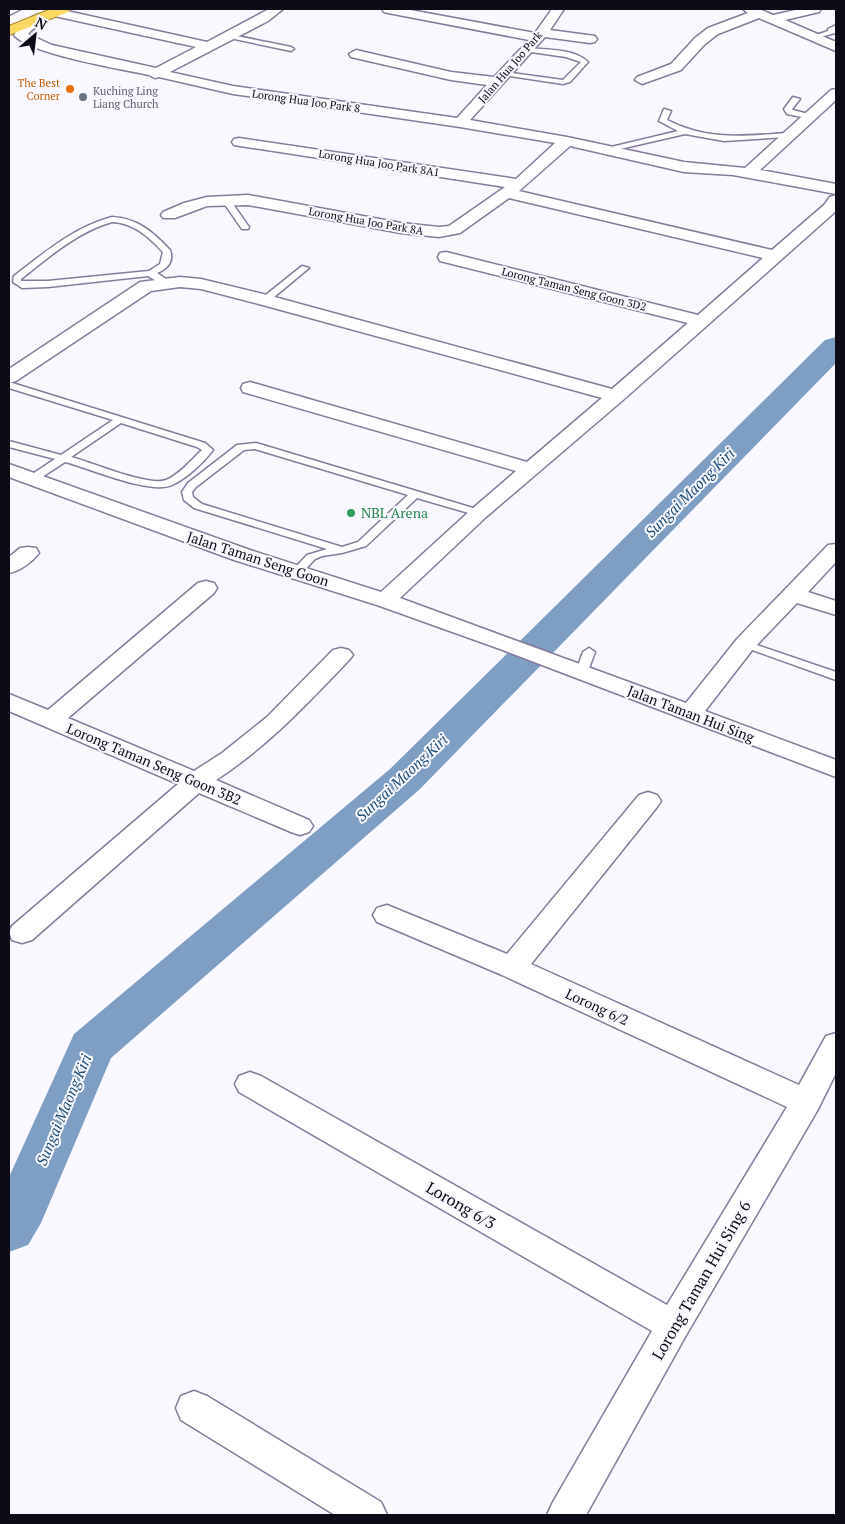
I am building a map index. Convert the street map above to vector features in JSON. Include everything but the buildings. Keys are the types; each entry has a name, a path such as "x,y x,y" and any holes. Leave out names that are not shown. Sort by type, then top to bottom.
{"highway":[{"path":"9,31 54,13"}],"street":[{"path":"154,74 277,9"},
{"path":"388,9 483,29 590,39"},
{"name":"Jalan Hua Joo Park","path":"460,123 540,35 558,9"},
{"path":"642,80 676,67 700,41 713,31 748,17 761,14 815,9"},
{"path":"54,13 208,46"},
{"name":"Lorong Hua Joo Park 8","path":"54,13 27,26 21,35 29,41 48,48 154,74 233,90 460,123 566,141 692,168 748,173 836,189"},
{"path":"761,14 836,47"},
{"name":"Lorong Hua Joo Park 8","path":"9,46 48,48"},
{"path":"356,54 451,76 501,78"},
{"path":"748,173 836,93"},
{"name":"Lorong Hua Joo Park 8A","path":"169,215 194,203 225,199 248,200 401,228 439,232 454,230 513,189 566,141"},
{"name":"Lorong Hua Joo Park 8A1","path":"239,142 513,189 776,256"},
{"path":"385,600 479,513 702,321 830,208 836,200"},
{"name":"Lorong Taman Seng Goon 3D2","path":"446,257 702,321"},
{"path":"10,385 17,363 146,286 166,283 201,284 265,300 616,396"},
{"path":"250,388 530,470"},
{"name":"Jalan Taman Seng Goon","path":"9,470 242,555 385,600 545,658"},
{"path":"690,714 745,644 836,550"},
{"path":"9,567 28,553"},
{"path":"51,720 206,588"},
{"path":"793,594 836,608"},
{"path":"22,933 196,782 231,759 276,722 341,655"},
{"name":"Jalan Taman Hui Sing","path":"545,658 586,662 690,714 836,769"},
{"name":"Lorong Taman Seng Goon 3B2","path":"14,711 51,720 300,826"},
{"path":"512,968 648,800"},
{"name":"Lorong 6/2","path":"387,915 512,968 806,1102"},
{"name":"Lorong Taman Hui Sing 6","path":"566,1515 673,1326 806,1102 836,1044"},
{"name":"Lorong 6/3","path":"250,1084 673,1326"},
{"path":"194,1408 368,1515"}],"lane":[{"path":"9,13 18,9"},
{"path":"813,37 835,31"},
{"path":"227,36 290,49"},
{"path":"501,78 563,82 568,81 585,62 582,58 526,50"},
{"path":"796,99 788,109 790,112 809,117"},
{"path":"667,111 663,121 685,132 724,139 788,135"},
{"path":"610,150 685,132"},
{"path":"225,199 244,227"},
{"path":"150,273 163,266 167,261 167,252 156,239 130,223 123,220 113,220 96,225 60,247 17,278 17,282 22,284 48,284 150,273 166,283"},
{"path":"265,300 305,268"},
{"path":"9,444 63,458 150,485 168,484 187,470 208,450 202,445 10,385"},
{"path":"32,479 122,419"},
{"path":"342,550 198,506 188,498 187,492 192,485 241,447 250,446 266,449 479,513"},
{"path":"297,572 310,557 362,544 415,494"},
{"path":"745,644 836,676"}],"waterway":[{"name":"Sungai Maong Kiri","path":"9,1229 22,1207 91,1047 405,779 836,346"}],"place":[{"name":"The Best Corner","path":"70,89"},
{"name":"Kuching Ling Liang Church","path":"83,97"},
{"name":"NBL Arena","path":"351,513"}]}
